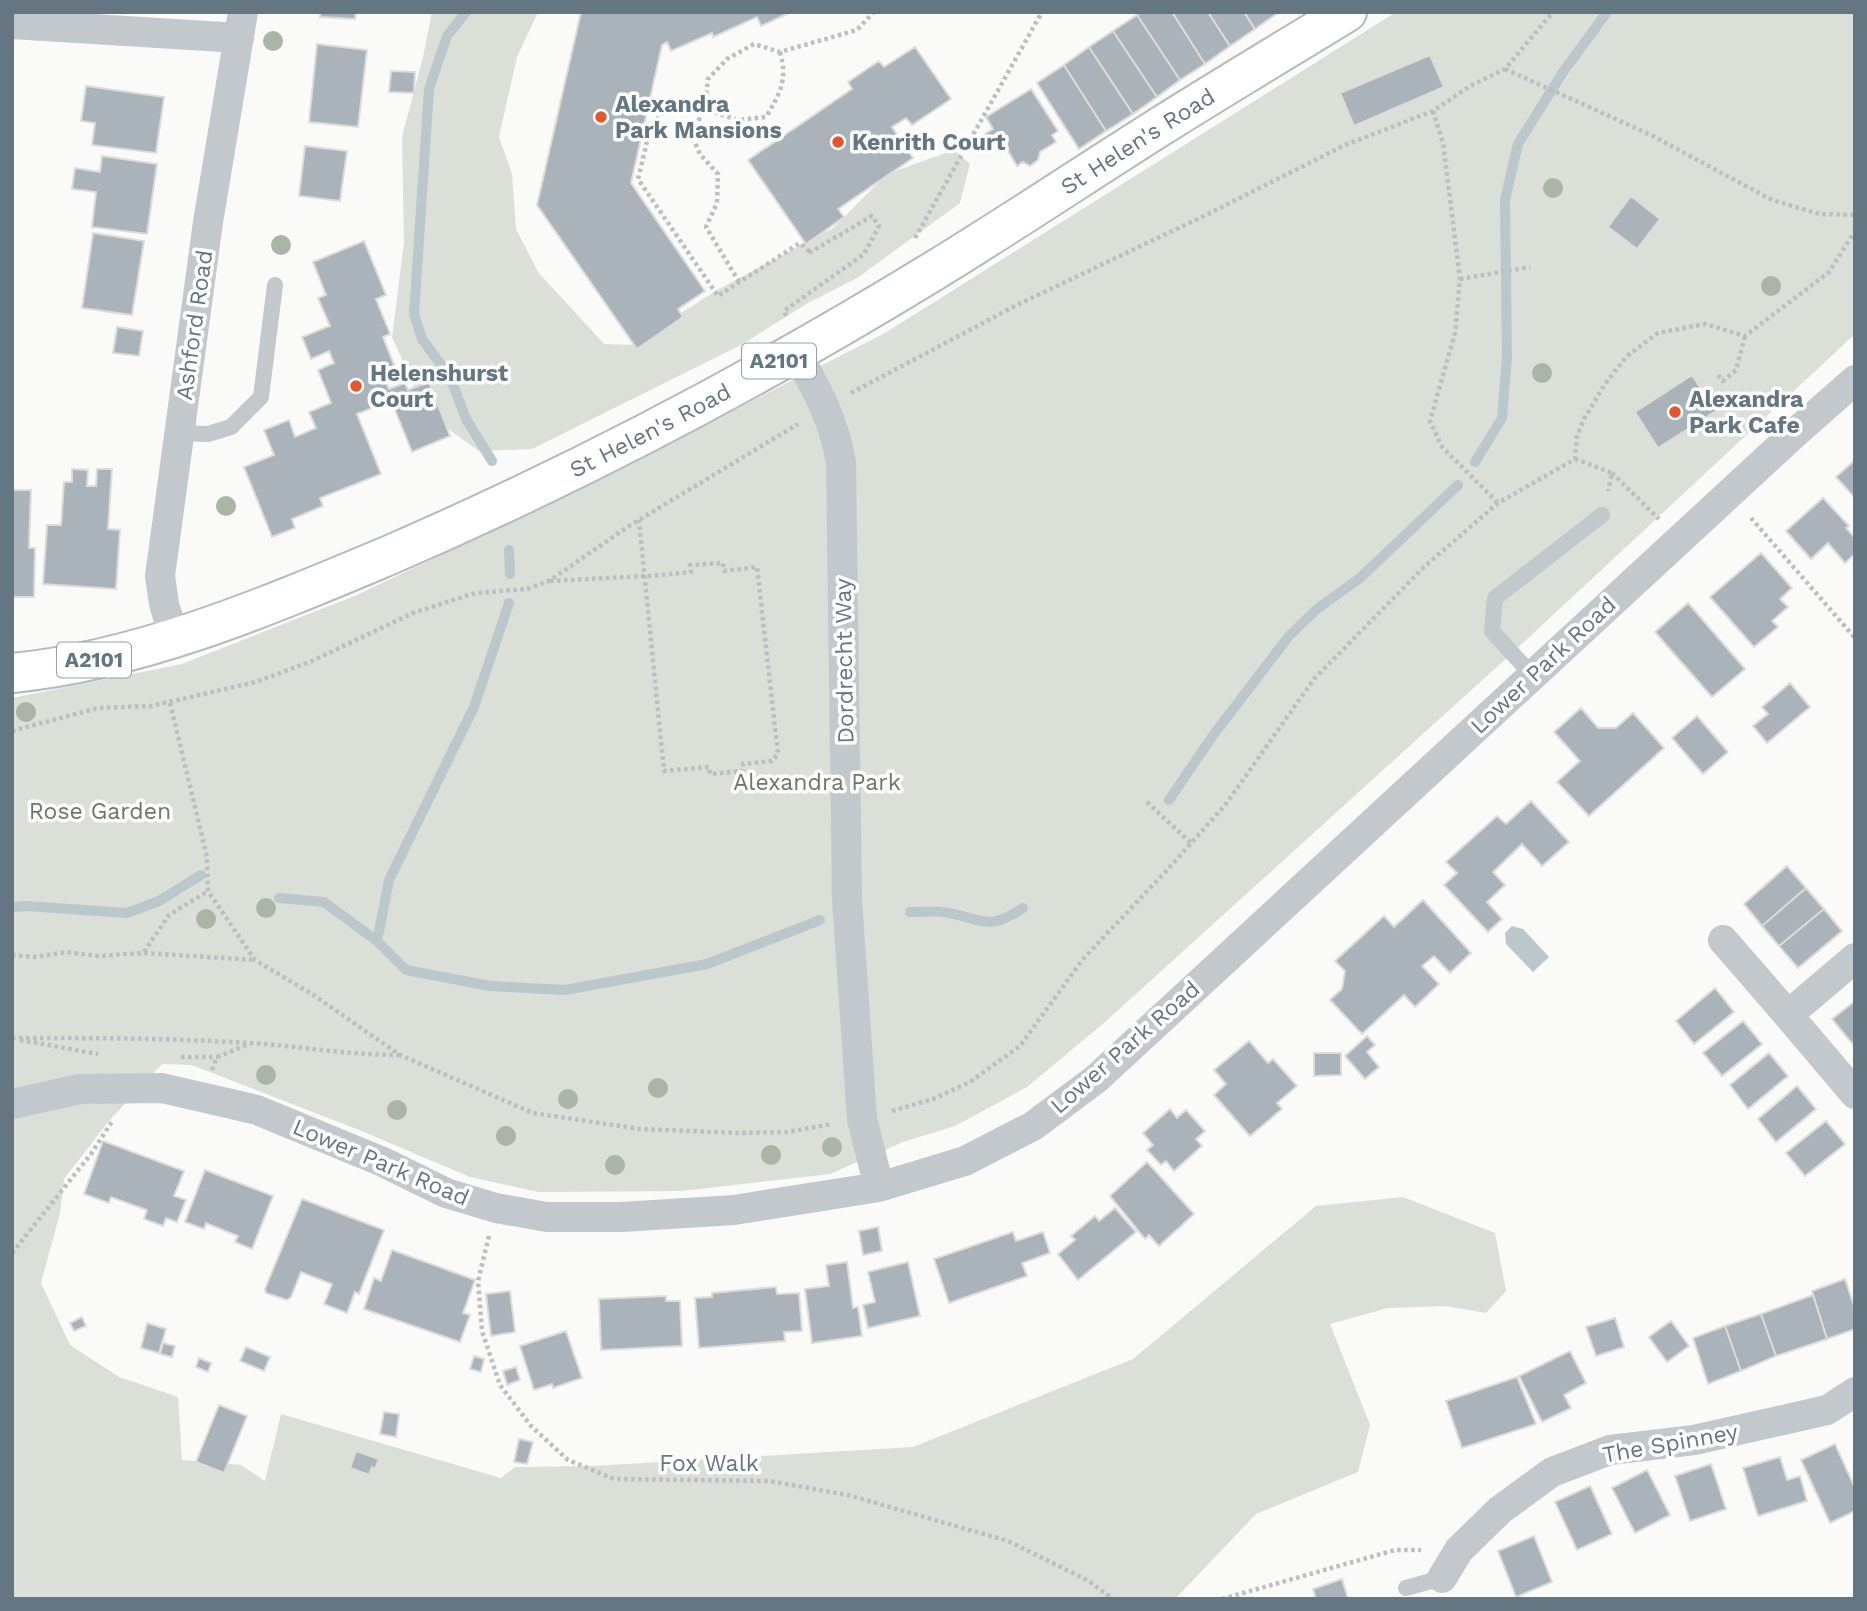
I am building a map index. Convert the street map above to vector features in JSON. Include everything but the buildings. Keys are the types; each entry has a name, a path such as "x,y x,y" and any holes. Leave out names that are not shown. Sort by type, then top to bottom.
{"main road":[{"name":"St Helen's Road","path":"12,673 87,662 267,606 491,511 796,352 909,285 1348,12"}],"street":[{"path":"12,24 241,25"},
{"name":"Ashford Road","path":"174,637 164,604 160,576 208,222 241,25"},
{"name":"Dordrecht Way","path":"796,352 826,408 838,438 841,463 847,899 862,1119 879,1187"},
{"name":"Lower Park Road","path":"12,1104 80,1089 122,1087 162,1088 202,1096 257,1110 383,1162 446,1193 496,1208 547,1217 621,1217 734,1210 879,1187 965,1161 1033,1126 1096,1079 1679,539 1855,380"},
{"path":"1723,940 1855,1094"},
{"path":"1788,1016 1855,958"},
{"name":"The Spinney","path":"1442,1578 1459,1550 1500,1510 1552,1472 1610,1450 1694,1440 1827,1410 1855,1392"}],"lane":[{"path":"179,433 208,434 231,427 261,397 275,285"},
{"path":"1532,676 1492,631 1495,598 1602,515"},
{"path":"1406,1588 1442,1578"}],"path":[{"path":"909,285 905,257 1042,12"},
{"path":"12,731 98,708 170,703 256,682 312,661 413,614 475,593 527,589 550,581 639,520 891,370 1015,306 1345,145 1433,111 1470,86 1505,69 1553,12"},
{"path":"738,282 706,227 717,203 718,174 700,154 693,138 708,79 727,59 754,44 780,52 857,30 873,13"},
{"path":"780,52 785,67 780,95 765,117 738,120 692,106 665,111 651,125 638,179 718,296 800,243 810,253 872,216 879,226 864,254 784,311"},
{"path":"1505,69 1651,135 1773,200 1820,214 1855,215"},
{"path":"1433,111 1443,143 1460,279 1455,333 1430,421 1442,447 1498,503"},
{"path":"1718,375 1723,381 1737,370 1745,336 1829,272 1855,231"},
{"path":"1460,279 1530,267"},
{"path":"1575,459 1577,437 1584,419 1605,384 1627,356 1658,333 1705,324 1745,336"},
{"path":"170,703 207,857 209,890 255,960 312,994 400,1055 533,1113 640,1129 787,1132 862,1119 933,1099 970,1082 1020,1046 1083,959 1226,804 1314,679 1424,567 1498,503 1575,459"},
{"path":"1575,459 1612,473 1679,539"},
{"path":"1602,515 1612,473"},
{"path":"550,581 644,576 691,572 690,565 723,562 724,571 757,567 778,754 772,761 743,764 743,771 710,774 709,767 664,771 644,576 639,520"},
{"path":"1759,527 1855,638"},
{"path":"1147,802 1191,843"},
{"path":"144,953 169,915 209,890"},
{"path":"12,955 35,957 67,952 97,956 144,953 255,960"},
{"path":"12,1038 175,1039 253,1043 363,1055 400,1055"},
{"path":"12,1038 107,1056 122,1087 114,1118 91,1154 12,1253"},
{"path":"202,1096 217,1058 253,1043"},
{"name":"Fox Walk","path":"496,1208 478,1281 482,1331 499,1385 531,1426 568,1460 614,1479 769,1481 848,1495 1009,1541 1087,1580 1113,1599"},
{"path":"1222,1599 1395,1550 1459,1550"}],"green space":[{"path":"432,12 538,12 517,57 499,137 512,174 516,229 538,272 604,344 631,345 719,289 833,228 887,174 954,150 970,164 960,203 857,278 808,303 741,345 532,449 479,451 426,413 392,337 404,242 402,137"},
{"name":"Alexandra Park","path":"1396,12 1855,12 1855,334 1510,655 1105,1022 1027,1087 955,1126 903,1142 830,1174 682,1191 539,1192 470,1177 364,1132 192,1065 162,1064 108,1122 64,1179 60,1213 41,1283 70,1345 119,1377 178,1397 182,1460 241,1465 265,1481 281,1414 501,1478 515,1467 593,1466 913,1447 1133,1359 1316,1206 1403,1197 1495,1233 1506,1291 1486,1313 1446,1306 1388,1308 1330,1324 1370,1425 1358,1472 1256,1514 1175,1599 12,1599 12,698 182,664 357,595 583,487 885,333"}],"shaded area":[{"path":"1512,926 1523,929 1549,957 1533,972 1506,944 1505,933"}],"waterway":[{"path":"466,12 447,36 429,89 414,314 422,339 450,377 466,419 492,461"},
{"path":"1475,462 1502,418 1507,357 1505,200 1518,144 1563,72 1607,12"},
{"path":"1169,800 1214,734 1289,636 1317,609 1360,578 1458,485"},
{"path":"509,550 510,574"},
{"path":"377,941 389,880 474,707 509,603"},
{"path":"12,907 127,913 159,901 201,875"},
{"path":"279,898 324,902 377,941 406,970 490,986 565,990 707,964 820,920"},
{"path":"910,912 944,912 994,922 1023,908"}],"place":[{"name":"Alexandra Park Mansions","path":"601,117"},
{"name":"Kenrith Court","path":"838,142"},
{"name":"Helenshurst Court","path":"356,386"},
{"name":"Alexandra Park Cafe","path":"1675,412"}],"park label":[{"name":"Rose Garden","path":"100,811"}]}
